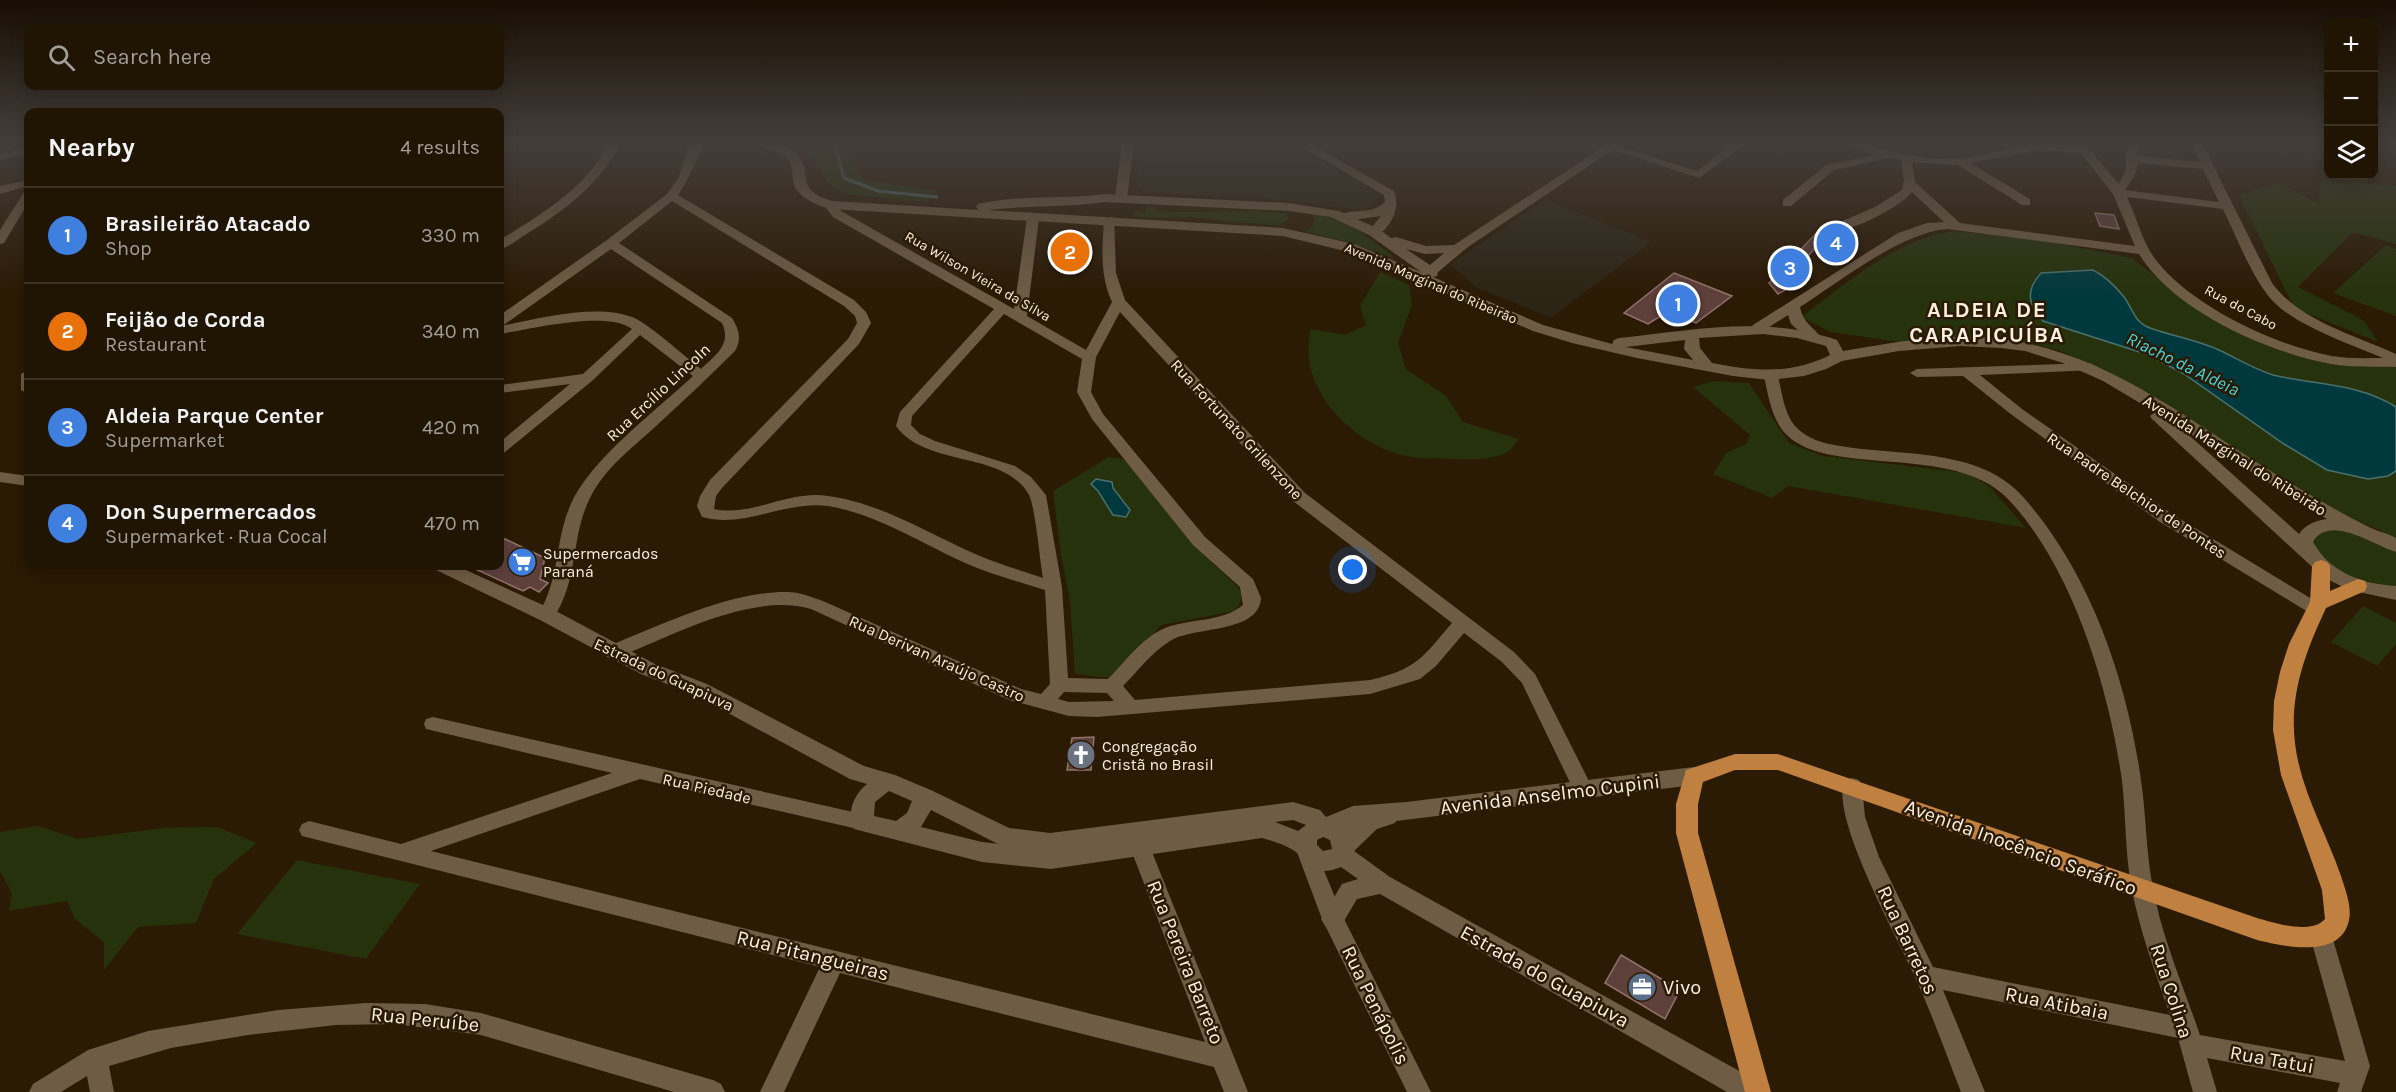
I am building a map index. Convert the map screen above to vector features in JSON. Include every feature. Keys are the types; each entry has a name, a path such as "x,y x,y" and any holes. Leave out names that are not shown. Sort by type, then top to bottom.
{"main road":[{"name":"Avenida Marginal do Ribeirão","path":"809,194 854,215 936,212 997,204 1078,202 1104,198 1289,207 1344,217 1378,235 1430,272 1480,296 1584,338 1626,343 1758,328 1788,330 1813,336 1835,350 1883,349 1959,342 2001,343 2053,353 2090,367 2113,379 2236,454 2323,511 2396,546"},
{"path":"1430,272 1456,249 1539,194"},
{"path":"1104,198 1095,202 1092,208 1094,214 1110,221"},
{"path":"1283,232 1292,228 1298,221 1296,214 1289,207"},
{"name":"Avenida Marginal do Ribeirão","path":"936,212 1283,232 1320,239 1358,250 1537,328 1629,352 1744,374 1772,376 1812,370 1835,350"},
{"path":"1378,235 1425,250 1456,249"},
{"path":"1692,335 1692,349 1706,366"},
{"name":"Avenida Marginal do Ribeirão","path":"2113,379 2160,418 2308,552 2320,566 2396,604"},
{"path":"0,477 24,480"},
{"name":"Avenida Marginal do Ribeirão","path":"2308,552 2304,542 2306,534 2313,528 2326,525 2359,529"},
{"path":"2320,566 2316,605 2288,674 2283,733 2287,760 2338,909 2337,920 2332,929 2321,936"},
{"name":"Estrada do Guapiuva","path":"451,570 547,615 648,669 700,689 858,773 925,797 1006,837 1050,842 1262,829 1280,832 1305,848 1317,860 1324,862 1331,861 1343,849"},
{"name":"Avenida Marginal do Ribeirão","path":"2364,588 2396,593"},
{"path":"2316,605 2364,588"},
{"name":"Avenida Inocêncio Seráfico","path":"1694,776 1735,762 1759,760 1778,762 1852,786 2142,890 2282,936 2321,936"},
{"path":"858,773 865,798 862,822"},
{"path":"1694,776 1687,804 1688,833 1718,952 1758,1092"},
{"name":"Avenida Anselmo Cupini","path":"1324,827 1353,815 1406,812 1694,776"},
{"path":"865,798 887,782"},
{"path":"900,831 916,819 925,797"},
{"path":"1145,836 1272,813 1298,812 1312,816 1324,827 1307,835 1305,848"},
{"name":"Avenida Anselmo Cupini","path":"1343,849 1370,822 1406,812"},
{"name":"Rua Piedade","path":"862,822 981,852"},
{"name":"Estrada do Guapiuva","path":"1324,827 1338,833 1343,849 1382,884 1752,1092"},
{"name":"Estrada do Guapiuva","path":"981,852 1051,859 1145,836"},
{"path":"1333,919 1350,891 1382,884"}],"street":[{"path":"504,242 577,194"},
{"path":"1121,198 1122,194"},
{"path":"1378,235 1392,197 1390,194"},
{"path":"1787,203 1798,194"},
{"path":"1842,226 1905,194"},
{"path":"1923,194 1956,226"},
{"path":"2013,194 2026,202"},
{"name":"Rua do Cabo","path":"2119,194 2144,251 2166,279 2206,309 2290,349 2332,360 2396,361"},
{"path":"2133,194 2227,206"},
{"path":"2221,194 2266,283 2285,307 2314,323 2354,338 2396,361"},
{"path":"504,318 611,243 671,196 849,303 861,315 864,322 855,341 716,484 705,506 708,513 718,517 730,517 797,500 829,501 866,512 988,566 1053,587"},
{"path":"0,240 24,201"},
{"path":"1344,217 1380,213 1390,203"},
{"name":"Rua Wilson Vieira da Silva","path":"854,215 1002,308 1089,357"},
{"path":"1020,318 1033,218"},
{"name":"Rua Fortunato Grilenzone","path":"1110,221 1111,288 1119,302 1282,481 1322,516 1508,657 1529,679 1583,789"},
{"path":"1758,328 1902,236 1931,226 1956,226 2144,251"},
{"name":"Rua Ercílio Lincoln","path":"547,615 555,604 562,586 569,541 578,506 588,488 613,459 730,348 734,333 728,321 611,243"},
{"path":"1059,685 1112,686 1168,633 1192,625 1236,617 1247,612 1252,602 1252,592 1247,583 1199,541 1090,405 1084,392 1089,357 1119,302"},
{"path":"1793,305 1796,321 1813,336"},
{"path":"1002,308 905,415 903,426 908,434 919,439 1020,475 1032,484 1038,495 1053,587 1059,685 1044,704"},
{"path":"504,329 599,316 629,320 641,327 701,376"},
{"path":"504,446 587,378 641,327"},
{"path":"1917,373 2090,367"},
{"name":"Rua Padre Belchior de Pontes","path":"1967,372 2017,412 2166,518 2316,605"},
{"name":"Rua Colina","path":"1772,376 1779,411 1795,435 1828,448 1939,464 1985,474 1998,481 2013,495 2045,536 2058,558 2100,651 2124,736 2137,824 2142,890 2154,938 2205,1092"},
{"path":"504,388 587,378"},
{"name":"Rua Derivan Araújo Castro","path":"613,652 663,632 732,609 764,600 787,598 817,605 1016,695 1044,704 1069,709 1131,708 1370,687 1396,681 1414,674 1430,662 1462,623"},
{"path":"1112,686 1131,708"},
{"name":"Rua Piedade","path":"433,724 862,822"},
{"path":"401,853 638,772"},
{"name":"Rua Barretos","path":"1852,786 1855,817 1869,857 1926,976 1973,1092"},
{"name":"Rua Pitangueiras","path":"309,830 1224,1058"},
{"name":"Rua Pereira Barreto","path":"1145,836 1236,1092"},
{"name":"Rua Penápolis","path":"1305,848 1333,919 1419,1092"},
{"path":"2321,936 2356,1055 2358,1066 2351,1087"},
{"path":"772,1092 835,960"},
{"name":"Rua Atibaia","path":"1926,976 2188,1037"},
{"name":"Rua Peruíbe","path":"41,1092 65,1074 96,1058 141,1043 256,1023 367,1012 410,1014 493,1026 713,1092"},
{"name":"Rua Tatui","path":"2188,1037 2351,1087"},
{"path":"96,1058 102,1092"}],"shaded area":[{"path":"1178,194 1380,194 1371,208 1361,210 1281,200"},
{"path":"1546,200 1651,242 1551,318 1477,288 1450,264"}],"green space":[{"path":"844,194 934,194 929,202"},
{"path":"2300,194 2319,204 2320,194 2396,194 2396,244 2353,232 2298,287 2363,320 2378,342 2294,308 2239,195"},
{"path":"1147,206 1158,208 1155,211 1286,213 1289,219 1280,225 1202,218 1134,217 1133,211 1144,213"},
{"path":"1312,214 1325,216 1348,225 1398,260 1348,242 1305,232 1312,227 1314,219"},
{"path":"1953,231 2036,239 2131,258 2201,310 2311,360 2396,367 2396,543 2383,532 2316,502 2160,400 2058,350 1995,338 1900,342 1831,332 1801,317 1854,277 1892,253 1911,243"},
{"path":"2386,245 2396,249 2396,316 2333,293"},
{"path":"1380,272 1409,285 1412,305 1398,343 1406,369 1446,396 1463,422 1519,439 1508,452 1493,457 1472,459 1410,457 1389,451 1369,441 1350,427 1321,393 1312,373 1308,351 1311,329 1345,335 1366,325 1360,306"},
{"path":"1714,381 1749,383 1789,443 1823,456 1968,473 1990,487 2026,528 1788,486 1772,498 1713,474 1726,453 1746,444 1750,435 1693,387"},
{"path":"1109,457 1129,460 1203,554 1242,591 1241,601 1235,611 1161,625 1117,679 1075,674 1070,601 1061,556 1053,491"},
{"path":"2327,530 2346,530 2396,550 2396,588 2345,576 2314,551 2312,539 2315,535"},
{"path":"2363,606 2396,623 2396,644 2377,666 2331,642"},
{"path":"38,826 78,839 163,828 217,827 257,843 214,879 196,923 138,927 104,970 104,942 75,919 67,901 9,911 12,894 0,871 0,832"},
{"path":"297,860 420,884 366,959 237,934"}],"water":[{"path":"2093,270 2114,286 2124,297 2137,319 2150,328 2219,350 2273,375 2352,389 2382,399 2396,407 2396,471 2388,476 2368,479 2327,470 2284,444 2184,374 2149,355 2043,321 2034,309 2030,297 2032,286 2041,273"},
{"path":"1096,479 1112,482 1113,488 1130,510 1126,517 1113,515 1091,484"}],"building":[{"path":"2095,213 2114,215 2119,229 2100,226"},
{"path":"1823,226 1851,236 1835,254 1816,247 1785,282 1795,285 1778,294 1769,283"},
{"path":"1674,273 1732,296 1696,323 1667,312 1648,324 1624,313"},
{"name":"Supermercados Paraná","path":"504,540 545,558 540,579 548,583 539,592 530,587 523,591 478,570 504,570"},
{"name":"Congregação Cristã no Brasil","path":"1094,737 1091,770 1067,770 1072,738"},
{"name":"Vivo","path":"1621,955 1680,990 1665,1019 1605,983"}],"waterway":[{"name":"Riacho da Aldeia","path":"907,194 937,197"}],"place":[{"name":"Don Supermercados","path":"1836,243"},
{"name":"Feijão de Corda","path":"1070,252"},
{"name":"Aldeia Parque Center","path":"1790,268"},
{"name":"Brasileirão Atacado","path":"1678,304"},
{"name":"Supermercados Paraná","path":"522,562"},
{"name":"Congregação Cristã no Brasil","path":"1081,755"},
{"name":"Vivo","path":"1642,987"}],"district":[{"name":"ALDEIA DE CARAPICUÍBA","path":"1987,322"}]}
